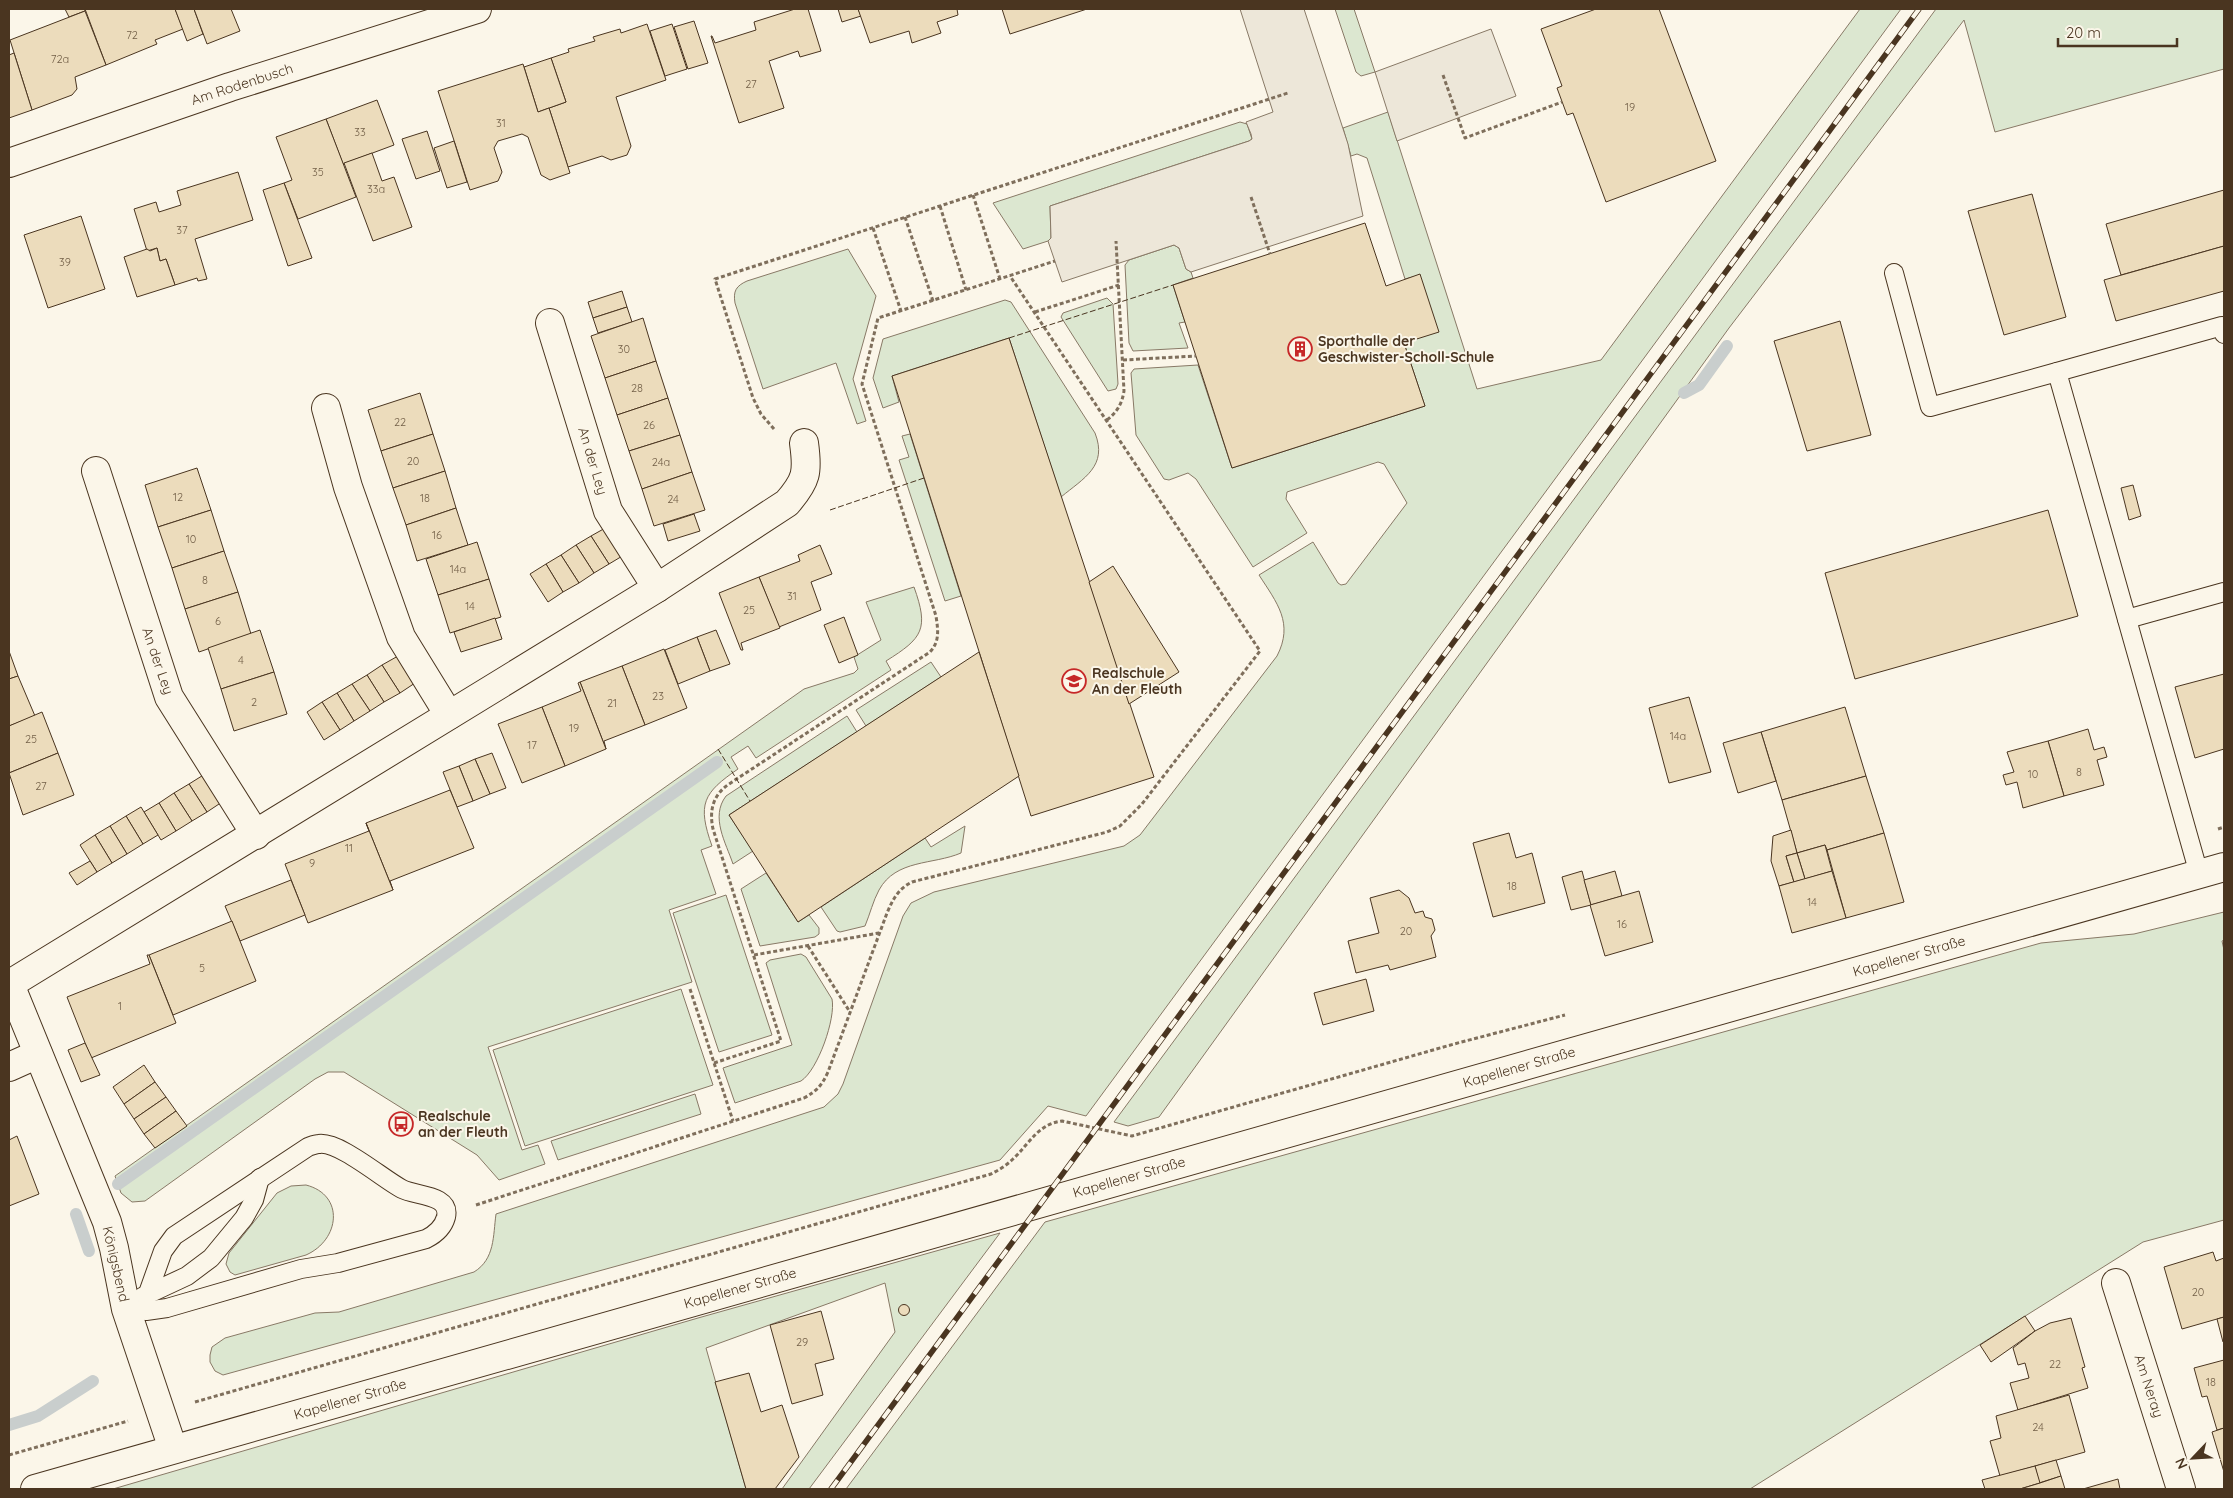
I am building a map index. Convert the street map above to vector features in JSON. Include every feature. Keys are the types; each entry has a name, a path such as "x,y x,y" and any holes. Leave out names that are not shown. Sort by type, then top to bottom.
{"street":[{"name":"Am Rodenbusch","path":"9,163 230,87 477,9"},
{"name":"An der Ley","path":"550,323 608,511 657,588"},
{"path":"326,408 348,487 401,637 449,715"},
{"path":"9,983 256,835 657,588 787,503 802,486 807,467 804,443"},
{"name":"An der Ley","path":"96,470 169,697 256,835"},
{"name":"Kapellener Straße","path":"35,1489 2212,871"},
{"name":"Königsbend","path":"9,983 107,1222 126,1309 173,1449"},
{"path":"9,1066 38,1054"},
{"name":"Am Neray","path":"2116,1283 2180,1489"}],"lane":[{"path":"1894,273 1930,407 2222,326 2224,334"},
{"path":"2057,372 2190,840 2212,871"},
{"path":"2127,619 2224,592"},
{"path":"126,1309 146,1311 167,1308 301,1269 333,1265 426,1239 435,1234 444,1225 446,1214 443,1205 436,1198 403,1189 341,1150 325,1144 319,1144 308,1147 174,1236 163,1251 148,1293"},
{"path":"126,1309 148,1293 186,1276 211,1258 244,1218 254,1200 260,1178"}],"path":[{"path":"1443,75 1465,138 1562,102"},
{"path":"804,443 783,435 770,426 761,414 753,398 715,279 1288,93"},
{"path":"973,195 1000,280"},
{"path":"1251,196 1270,254"},
{"path":"940,206 966,290"},
{"path":"905,217 933,301"},
{"path":"873,228 901,311"},
{"path":"1107,420 1119,409 1123,401 1123,360 1116,241"},
{"path":"714,1063 781,1041 713,829 711,808 714,799 729,784 930,652 936,646 938,640 936,616 862,384 878,318 1055,261"},
{"path":"446,1214 804,1098 822,1086 880,933 896,895 904,886 912,882 1107,832 1120,826 1142,804 1260,651 1010,276"},
{"path":"1035,312 1119,285"},
{"path":"1123,360 1196,356"},
{"path":"2190,840 2224,827"},
{"path":"754,955 880,933"},
{"path":"808,946 850,1012"},
{"path":"690,989 733,1121"},
{"path":"9,1455 991,1174 1014,1158 1039,1130 1053,1122 1062,1120 1132,1136 1454,1044 1568,1014"}],"green space":[{"path":"1335,9 1354,9 1375,72 1361,76 1356,72"},
{"path":"1860,9 1901,9 1086,1116 1048,1106 1000,1160 223,1375 215,1371 210,1362 212,1347 225,1338 315,1313 339,1312 474,1272 486,1261 489,1254 492,1246 496,1214 824,1107 838,1094 843,1084 903,916 911,903 934,892 1124,846 1140,835 1277,656 1282,644 1284,623 1277,604 1259,575 1313,542 1338,583 1341,585 1346,584 1407,503 1384,464 1378,462 1287,492 1286,499 1307,533 1253,567 1196,479 1188,473 1169,480 1164,479 1136,435 1131,373 1134,369 1198,365 1232,468 1425,406 1404,343 1420,275 1405,279 1367,158 1357,154 1351,156 1343,128 1388,112 1477,389 1601,360"},
{"path":"1936,9 2224,9 2224,69 1995,132 1964,20 1729,328 1159,1117 1128,1126 1114,1122"},
{"path":"1240,122 1247,124 1252,139 1249,141 1050,206 1051,238 1048,241 1023,249 993,203"},
{"path":"1174,245 1179,248 1186,269 1191,272 1193,278 1173,285 1185,322 1179,323 1188,348 1133,351 1129,343 1125,265 1129,260"},
{"path":"848,249 876,296 853,379 866,421 857,424 836,363 763,389 734,299 736,289 747,281"},
{"path":"1107,298 1113,304 1118,384 1116,389 1108,391 1061,317 1063,313"},
{"path":"1005,300 1011,302 1095,433 1098,444 1096,463 1085,477 1061,497 1009,338 892,376 899,402 883,408 873,378 883,339"},
{"path":"910,434 961,596 945,601 899,460 909,457 902,436"},
{"path":"914,587 921,613 920,631 908,646 886,661 891,670 756,758 748,746 731,757 738,769 726,777 710,793 704,810 707,832 712,846 701,850 716,894 669,910 692,982 488,1047 522,1150 538,1145 545,1164 499,1180 477,1155 344,1072 328,1072 315,1079 145,1201 132,1202 121,1193 115,1176 804,689 854,673 858,669 854,657 881,640 866,602"},
{"path":"931,662 941,677 866,726 856,710"},
{"path":"847,716 857,732 729,815 753,851 733,864 723,839 719,821 721,804 726,796"},
{"path":"965,826 961,853 916,864 895,873 886,880 879,890 865,926 840,932 837,931 821,907 925,838 931,847"},
{"path":"766,873 798,922 809,915 819,928 819,934 815,937 760,946 741,889"},
{"path":"726,895 772,1035 719,1052 673,913"},
{"path":"2224,912 2224,940 2222,941 2224,950 2224,1220 2143,1242 1750,1489 846,1489 1045,1222 2041,943 2134,934"},
{"path":"801,954 806,957 832,999 831,1018 819,1055 814,1066 801,1081 735,1103 723,1068 792,1045 766,963 770,960"},
{"path":"681,989 713,1085 525,1146 493,1050"},
{"path":"695,1094 701,1114 558,1160 551,1141"},
{"path":"306,1185 319,1190 327,1198 332,1208 331,1229 326,1239 306,1255 235,1275 230,1272 226,1264 229,1253 277,1193 291,1186"},
{"path":"1000,1233 809,1489 782,1489 895,1332 885,1283 706,1348 746,1489 113,1489 698,1318"}],"shaded area":[{"path":"1240,9 1304,9 1348,144 1363,216 1191,272 1186,269 1179,248 1174,245 1062,282 1048,241 1051,238 1050,206 1249,141 1252,139 1246,122 1273,112"},
{"path":"1491,29 1516,96 1397,141 1375,72"}],"building":[{"path":"65,9 85,9 85,11 69,17"},
{"path":"85,9 175,9 183,29 155,40 157,44 106,65"},
{"path":"175,9 194,9 203,34 187,41"},
{"path":"194,9 231,9 240,31 207,44"},
{"path":"795,9 808,9 821,51 800,57 798,51 769,61 784,108 739,123 711,36 715,43 756,30 754,22"},
{"path":"838,9 858,9 861,16 842,22"},
{"path":"858,9 957,9 958,15 937,22 941,33 912,43 909,31 870,43"},
{"path":"1002,9 1087,9 1010,34"},
{"path":"1596,9 1659,9 1716,161 1606,202 1573,113 1567,115 1557,88 1562,86 1541,29"},
{"path":"85,11 106,65 75,77 77,89 72,95 32,110 10,40"},
{"path":"694,21 708,63 688,69 674,27"},
{"path":"647,24 666,80 616,97 631,146 627,155 611,160 602,156 568,167 549,108 566,102 551,58 569,52 568,49 595,41 593,37 620,29 621,33"},
{"path":"672,24 687,69 665,76 650,31"},
{"path":"14,53 32,110 9,118 9,55"},
{"path":"551,58 566,102 538,112 524,67"},
{"path":"523,64 538,112 549,108 570,173 550,180 541,175 528,137 522,134 498,141 494,148 502,172 498,181 470,190 438,91"},
{"path":"377,100 394,145 343,164 326,119"},
{"path":"326,119 356,197 298,219 284,183 292,180 276,137"},
{"path":"427,131 440,171 416,179 402,139"},
{"path":"454,141 467,182 447,188 434,148"},
{"path":"372,153 382,181 394,177 412,227 373,241 344,163"},
{"path":"238,172 253,220 195,239 207,279 198,281 197,278 175,285 166,259 160,261 157,248 147,251 134,209 156,202 159,212 181,205 177,191"},
{"path":"284,183 312,258 288,266 263,190"},
{"path":"2224,190 2224,246 2121,275 2106,224"},
{"path":"2032,194 2066,317 2004,335 1968,211"},
{"path":"81,216 105,289 48,308 24,235"},
{"name":"Sporthalle der Geschwister-Scholl-Schule","path":"1365,223 1386,286 1420,274 1439,332 1404,343 1425,406 1232,468 1173,285"},
{"path":"2224,246 2224,291 2116,321 2104,280"},
{"path":"157,248 160,261 166,259 175,285 137,297 124,257 147,249 150,251"},
{"path":"622,291 627,307 593,318 588,302"},
{"path":"627,307 632,322 598,333 593,318"},
{"path":"643,318 656,361 605,378 591,336"},
{"path":"1840,321 1871,435 1807,451 1774,341"},
{"path":"1009,338 1154,777 1031,816 892,376"},
{"path":"656,361 668,398 617,415 605,378"},
{"path":"420,393 433,434 381,451 368,410"},
{"path":"668,398 680,435 629,451 617,415"},
{"path":"433,434 445,471 393,488 381,451"},
{"path":"680,435 692,472 642,489 629,451"},
{"path":"197,468 211,510 158,527 145,485"},
{"path":"445,471 456,508 406,525 393,488"},
{"path":"692,472 705,510 654,526 642,489"},
{"path":"2133,485 2141,516 2129,520 2121,488"},
{"path":"456,508 468,545 417,561 406,525"},
{"path":"211,510 224,551 172,568 158,527"},
{"path":"2048,510 2078,616 1855,679 1825,573"},
{"path":"694,514 700,531 668,541 663,524"},
{"path":"607,527 624,555 609,564 591,536"},
{"path":"591,536 609,564 594,573 576,545"},
{"path":"477,542 489,579 438,595 426,559"},
{"path":"576,545 594,573 579,583 561,555"},
{"path":"820,545 832,574 811,582 821,610 779,627 759,577 800,561 798,555"},
{"path":"224,551 238,592 185,609 172,568"},
{"path":"561,555 579,583 563,592 546,564"},
{"path":"546,564 563,592 548,602 530,574"},
{"path":"1113,566 1179,672 1129,704 1089,582"},
{"path":"759,577 780,628 741,643 743,650 741,650 719,593"},
{"path":"489,579 501,617 450,633 438,595"},
{"path":"238,592 251,634 199,652 185,609"},
{"path":"844,617 858,655 839,663 824,625"},
{"path":"495,618 502,639 461,652 454,632"},
{"path":"260,630 274,672 221,689 208,648"},
{"path":"716,630 730,664 710,671 697,637"},
{"path":"697,637 710,671 678,684 665,650"},
{"path":"664,649 687,708 645,725 622,666"},
{"path":"9,651 18,676 9,679"},
{"path":"979,652 1019,776 798,922 729,815"},
{"path":"398,656 415,683 400,693 382,665"},
{"path":"382,665 400,693 384,702 367,675"},
{"path":"622,666 645,725 604,741 606,749 580,682"},
{"path":"274,672 287,714 234,731 221,689"},
{"path":"2224,674 2224,749 2195,758 2175,687"},
{"path":"367,675 384,702 370,711 352,684"},
{"path":"18,676 35,716 9,726 9,679"},
{"path":"580,682 606,749 565,766 542,707 581,691 578,683"},
{"path":"352,684 370,711 354,721 337,693"},
{"path":"337,693 354,721 340,730 322,702"},
{"path":"1689,697 1711,772 1669,783 1649,708"},
{"path":"322,702 340,730 324,740 307,712"},
{"path":"542,707 565,766 522,783 498,724"},
{"path":"1845,707 1866,776 1782,800 1761,732"},
{"path":"42,712 58,753 9,773 9,726"},
{"path":"2088,729 2094,750 2104,747 2107,757 2097,760 2104,785 2064,796 2048,741"},
{"path":"1761,732 1776,781 1738,793 1723,743"},
{"path":"2048,741 2064,796 2023,808 2017,782 2006,785 2003,775 2014,772 2007,752"},
{"path":"58,753 74,795 23,815 9,773"},
{"path":"492,753 506,788 490,794 475,759"},
{"path":"475,759 490,794 473,801 459,766"},
{"path":"459,766 473,801 457,807 443,772"},
{"path":"205,774 222,802 207,812 189,784"},
{"path":"1866,776 1884,833 1827,850 1825,845 1797,853 1782,800"},
{"path":"189,784 207,812 192,821 174,793"},
{"path":"450,790 474,848 390,881 393,890 366,823"},
{"path":"174,793 192,821 176,831 159,803"},
{"path":"159,803 176,831 161,840 144,812"},
{"path":"141,807 158,835 143,844 126,816"},
{"path":"126,816 143,844 127,854 110,826"},
{"path":"366,823 393,890 308,923 285,864 369,831"},
{"path":"110,826 127,854 112,863 95,835"},
{"path":"1791,830 1797,853 1786,856 1794,882 1779,886 1771,861 1773,836"},
{"path":"1509,833 1516,858 1532,853 1545,903 1493,917 1473,843"},
{"path":"1884,833 1904,902 1846,918 1827,850"},
{"path":"95,835 112,863 97,872 80,845"},
{"path":"1825,845 1832,871 1805,879 1797,853"},
{"path":"1797,853 1805,879 1794,882 1786,856"},
{"path":"90,861 97,872 77,885 69,873"},
{"path":"1582,871 1591,905 1571,910 1562,877"},
{"path":"1615,871 1622,896 1591,905 1584,880"},
{"path":"1832,871 1846,918 1792,933 1779,886"},
{"path":"291,880 305,915 240,941 225,906"},
{"path":"1399,890 1409,898 1415,913 1423,911 1425,917 1432,919 1435,930 1431,936 1436,957 1390,970 1388,965 1356,973 1348,941 1379,933 1370,898"},
{"path":"1639,891 1653,942 1605,956 1590,905"},
{"path":"232,921 256,981 173,1015 149,955"},
{"path":"147,955 149,955 176,1023 91,1058 67,997 150,964"},
{"path":"1366,979 1374,1011 1323,1025 1314,993"},
{"path":"85,1043 100,1075 81,1082 68,1050"},
{"path":"144,1065 155,1082 124,1104 113,1087"},
{"path":"155,1082 166,1097 134,1119 124,1104"},
{"path":"166,1097 176,1111 144,1134 134,1119"},
{"path":"176,1111 187,1126 155,1148 144,1134"},
{"path":"17,1136 39,1194 9,1206 9,1140"},
{"path":"2213,1252 2216,1261 2224,1258 2224,1317 2182,1329 2164,1267"},
{"path":"904,1304 910,1310 904,1316 898,1310"},
{"path":"821,1311 834,1359 815,1364 823,1395 792,1404 770,1325"},
{"path":"2025,1316 2035,1331 1991,1362 1980,1345"},
{"path":"2224,1317 2224,1341 2223,1342 2217,1319"},
{"path":"2071,1318 2085,1367 2082,1368 2088,1388 2018,1410 2010,1383 2029,1378 2025,1363 2018,1365 2013,1348 2035,1331 2050,1323"},
{"path":"2224,1360 2224,1428 2217,1430 2207,1396 2202,1397 2194,1368"},
{"path":"749,1373 761,1412 782,1405 799,1457 775,1489 746,1489 715,1382"},
{"path":"2069,1395 2085,1452 2000,1476 1990,1441 2001,1438 1996,1416"},
{"path":"2224,1428 2224,1472 2212,1432"},
{"path":"2056,1460 2061,1476 2039,1483 2035,1466"},
{"path":"2035,1466 2040,1483 2020,1489 1985,1489 1982,1480"},
{"path":"2061,1476 2065,1489 2020,1489 2040,1483"},
{"path":"2118,1479 2120,1489 2083,1489"}],"waterway":[{"path":"1684,393 1699,385 1727,346"},
{"path":"118,1184 717,762"},
{"path":"76,1214 89,1251"},
{"path":"9,1425 38,1416 93,1381"}],"railway":[{"path":"831,1489 1919,9"}],"fence":[{"path":"1009,338 1173,285"},
{"path":"830,510 924,478"},
{"path":"718,749 750,801"}],"place":[{"name":"Sporthalle der Geschwister-Scholl-Schule","path":"1300,349"},
{"name":"Realschule An der Fleuth","path":"1074,681"},
{"name":"Realschule an der Fleuth","path":"401,1124"}]}
